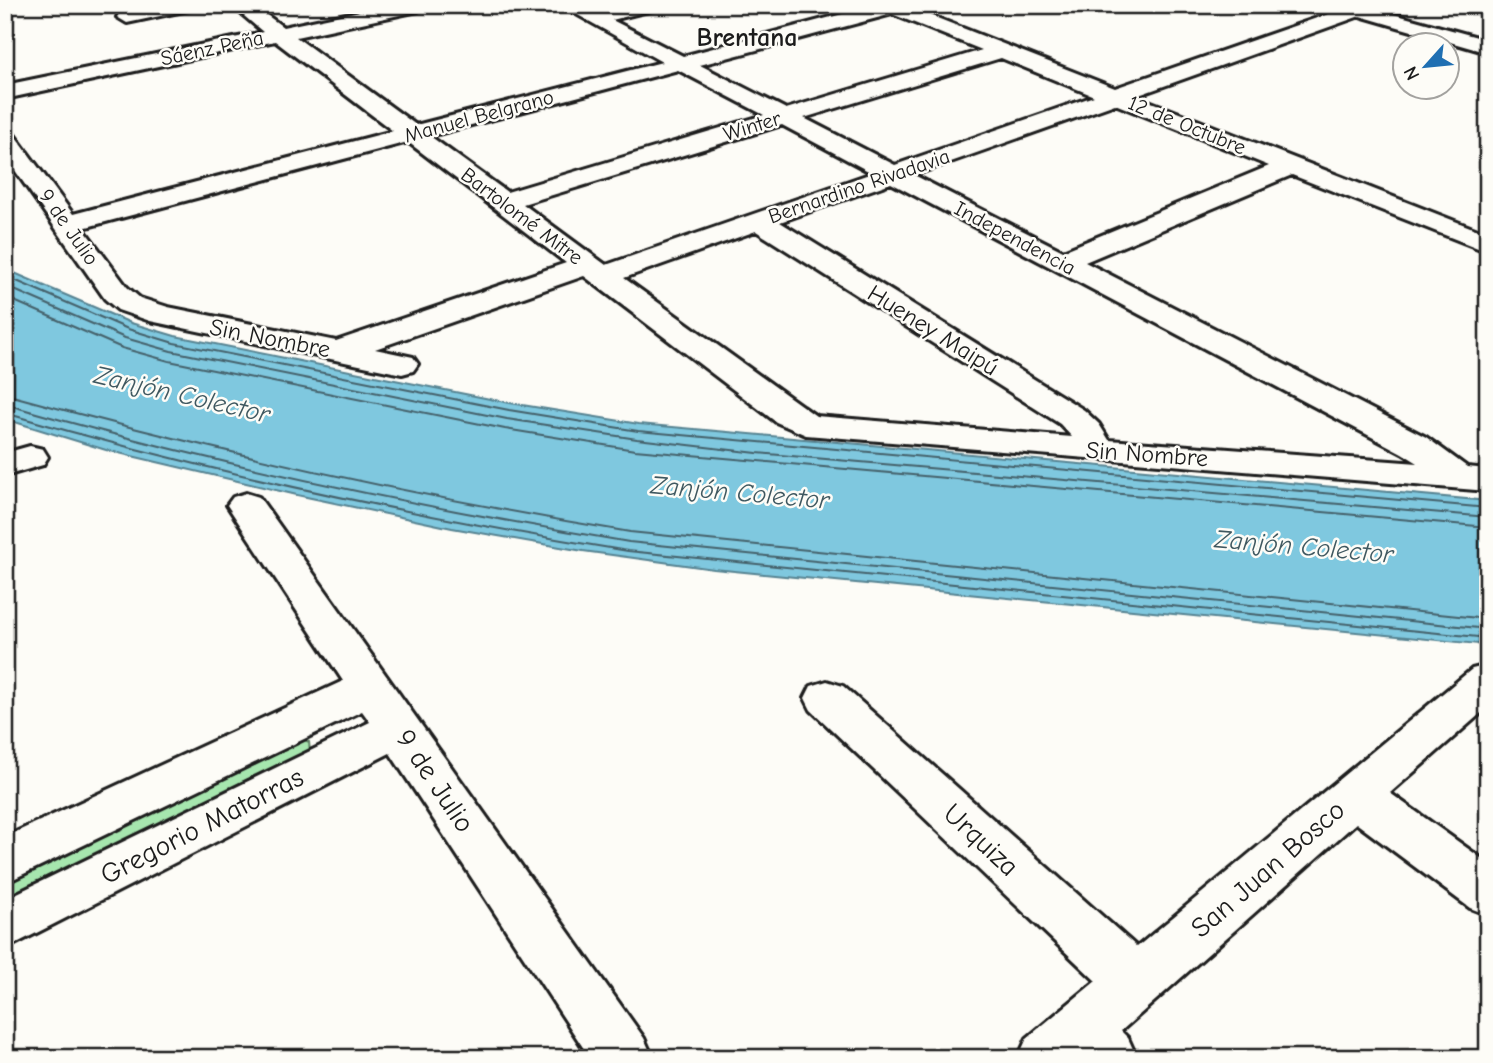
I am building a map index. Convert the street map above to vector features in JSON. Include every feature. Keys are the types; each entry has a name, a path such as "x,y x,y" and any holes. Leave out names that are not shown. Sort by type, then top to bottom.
{"street":[{"path":"127,17 186,5"},
{"name":"Bartolomé Mitre","path":"240,5 788,415 806,425"},
{"name":"Sáenz Peña","path":"5,92 418,5"},
{"path":"582,12 649,5"},
{"name":"12 de Octubre","path":"889,7 1488,244"},
{"name":"Manuel Belgrano","path":"66,224 889,7"},
{"path":"1359,7 1488,47"},
{"name":"Bernardino Rivadavia","path":"338,351 759,221 1116,97 1359,7"},
{"name":"Independencia","path":"582,12 1424,451 1472,479"},
{"name":"Winter","path":"503,202 1001,51"},
{"name":"9 de Julio","path":"5,138 116,293 139,308"},
{"path":"1062,262 1291,166"},
{"name":"Hueney Maipú","path":"759,221 1072,417 1087,431 1096,450"},
{"name":"Sin Nombre","path":"139,308 402,364"},
{"name":"Sin Nombre","path":"806,425 1472,479"},
{"name":"9 de Julio","path":"246,505 624,1058"},
{"name":"San Juan Bosco","path":"1079,1048 1136,982 1488,681"},
{"name":"Gregorio Matorras","path":"5,862 371,687"},
{"name":"Urquiza","path":"827,698 1136,982"},
{"name":"Gregorio Matorras","path":"5,925 399,728"},
{"path":"1355,795 1488,892"}],"green space":[{"path":"299,737 309,742 310,752 5,910 5,875"}],"water":[{"name":"Zanjón Colector","path":"5,269 131,323 175,336 510,403 639,424 1488,501 1488,645 714,569 583,551 452,528 106,450 5,419"}],"district":[{"name":"Brentana","path":"747,38"}]}
